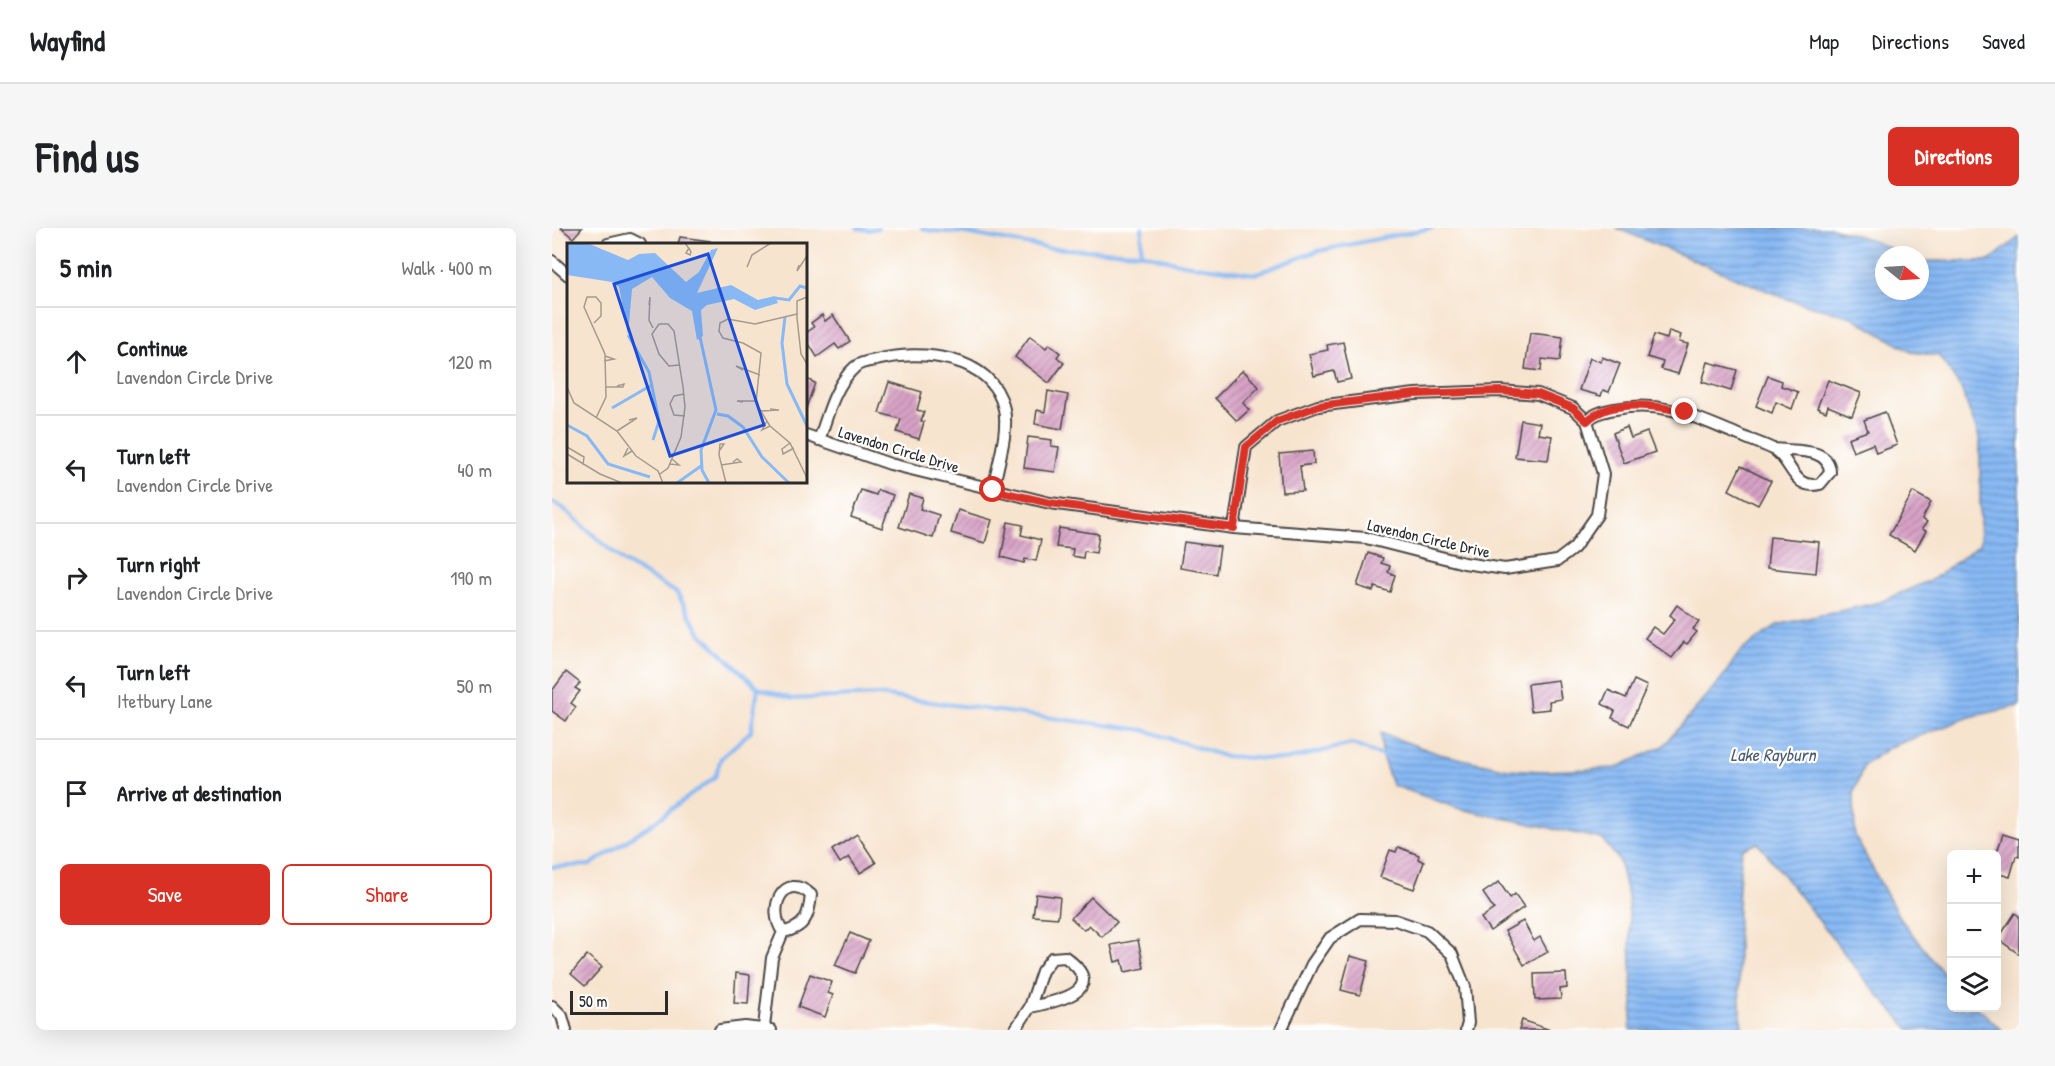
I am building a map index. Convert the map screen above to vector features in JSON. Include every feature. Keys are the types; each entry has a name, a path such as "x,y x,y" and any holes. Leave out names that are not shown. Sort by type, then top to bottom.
{"street":[{"path":"612,243 630,239 638,243"},
{"path":"552,261 567,274"},
{"path":"819,440 837,389 856,365 886,357 949,358 974,368 994,386 1004,409 1003,434 993,490"},
{"path":"1234,528 1246,447 1277,421 1318,406 1415,394 1500,391 1538,394 1573,408 1587,421 1603,411 1653,405 1685,412 1774,449 1804,451 1824,456 1830,464 1830,472 1820,484 1806,484 1798,480 1791,472 1787,461 1774,449"},
{"name":"Lavendon Circle Drive","path":"807,435 890,464 1050,503 1234,528 1366,538 1464,563 1505,569 1557,561 1574,548 1597,515 1603,474 1587,421"},
{"path":"1281,1030 1312,964 1330,938 1360,919 1395,920 1427,931 1452,954 1465,987 1468,1023 1466,1030"},
{"path":"720,1030 767,1029 772,958 783,932"},
{"path":"1015,1030 1030,1006 1042,971 1052,958 1065,957 1078,966 1082,978 1080,989 1071,998 1030,1006"},
{"path":"552,1006 562,1016 566,1030"}],"water":[{"name":"Lake Rayburn","path":"1616,228 1831,228 1885,246 1875,246 1875,300 1929,300 1929,261 1989,261 2019,237 2019,706 1970,717 1890,747 1864,765 1854,792 1855,836 1899,917 1947,978 1947,1012 1982,1012 2002,1030 1910,1030 1870,986 1758,843 1742,850 1738,895 1742,1030 1630,1030 1633,1004 1628,898 1619,860 1602,839 1460,809 1392,785 1382,756 1381,733 1439,754 1508,769 1542,771 1616,768 1663,746 1719,682 1741,651 1777,625 1880,602 1933,579 1980,544 1980,440 1961,388 1939,356 1911,352 1852,317 1787,299"}],"building":[{"path":"561,228 582,228 573,238"},
{"path":"680,237 710,241 710,243 678,243"},
{"path":"822,315 825,321 833,315 850,341 839,349 835,344 817,357 807,341 807,332 814,327 811,323"},
{"path":"1669,331 1681,335 1679,342 1688,344 1678,374 1661,369 1663,362 1647,357 1654,335 1667,339"},
{"path":"1530,333 1563,337 1560,361 1542,359 1541,371 1525,369"},
{"path":"1030,336 1046,348 1049,344 1060,353 1057,357 1064,363 1049,383 1015,357"},
{"path":"1343,342 1351,379 1337,382 1334,371 1314,376 1309,354 1328,350 1327,345"},
{"path":"1602,357 1620,364 1609,392 1603,390 1601,396 1579,390 1590,358 1601,362"},
{"path":"1708,362 1737,370 1731,391 1702,382"},
{"path":"1243,370 1259,387 1243,403 1249,410 1237,421 1215,398"},
{"path":"1768,376 1782,381 1781,386 1798,392 1792,409 1776,402 1772,413 1756,406"},
{"path":"807,379 815,383 807,405"},
{"path":"1828,380 1861,393 1852,416 1828,406 1826,412 1817,408"},
{"path":"889,382 922,392 917,410 924,412 921,421 924,422 919,439 897,432 901,419 879,413"},
{"path":"1048,391 1068,395 1062,429 1035,424 1037,410 1045,412"},
{"path":"1885,412 1897,445 1876,453 1873,444 1853,452 1848,438 1868,431 1864,420"},
{"path":"1521,420 1540,423 1538,434 1552,436 1548,460 1515,457"},
{"path":"1627,427 1631,438 1647,432 1655,452 1624,463 1613,433"},
{"path":"1028,437 1052,440 1051,446 1059,447 1055,472 1024,468"},
{"path":"1313,451 1314,464 1300,466 1303,491 1282,492 1279,454"},
{"path":"1741,466 1771,481 1758,505 1729,490"},
{"path":"861,490 876,495 878,490 893,495 882,528 851,517"},
{"path":"1913,492 1931,502 1922,519 1927,522 1922,529 1926,531 1915,550 1889,535"},
{"path":"909,494 923,498 920,509 939,515 933,538 899,527"},
{"path":"958,510 992,520 985,543 951,533"},
{"path":"1008,522 1023,525 1021,535 1041,540 1036,561 1025,559 1024,563 1001,557"},
{"path":"1059,528 1099,534 1096,553 1084,551 1083,558 1072,556 1073,549 1056,547"},
{"path":"1770,537 1819,542 1816,573 1767,568"},
{"path":"1184,542 1220,547 1216,574 1180,568"},
{"path":"1368,553 1383,558 1381,563 1390,566 1388,572 1395,575 1390,592 1375,587 1373,591 1357,586"},
{"path":"1677,605 1699,622 1693,629 1697,632 1687,644 1684,642 1672,658 1645,638 1653,627 1663,634 1675,619 1670,615"},
{"path":"566,672 580,683 575,688 580,691 571,703 576,707 566,721 552,711 552,691"},
{"path":"1558,680 1561,699 1549,701 1550,709 1531,711 1528,684"},
{"path":"1634,680 1647,686 1629,726 1612,718 1615,711 1602,704 1608,690 1626,698"},
{"path":"857,834 876,863 860,873 849,857 840,863 832,850"},
{"path":"2003,834 2019,839 2019,857 2016,856 2010,877 2001,874 2001,850 1998,850"},
{"path":"1398,847 1419,855 1418,859 1424,862 1414,889 1380,877 1390,850 1396,852"},
{"path":"1499,882 1510,898 1515,894 1524,907 1490,931 1481,918 1494,909 1483,893"},
{"path":"1036,894 1060,897 1058,918 1033,916"},
{"path":"1091,897 1117,922 1102,937 1089,925 1084,930 1071,918"},
{"path":"2015,913 2019,916 2019,954 2001,941 2001,934"},
{"path":"1523,921 1534,941 1540,937 1548,952 1524,965 1505,931"},
{"path":"850,933 869,941 855,973 835,965"},
{"path":"1138,940 1144,968 1125,972 1122,960 1115,962 1111,945"},
{"path":"587,955 602,967 585,986 571,974"},
{"path":"1350,956 1369,961 1360,995 1341,990"},
{"path":"736,973 750,975 748,1004 734,1003"},
{"path":"1566,973 1567,988 1560,989 1561,999 1535,1000 1534,974"},
{"path":"810,974 832,982 828,993 833,995 825,1017 798,1007"},
{"path":"1522,1020 1550,1030 1519,1030"}],"waterway":[{"path":"857,228 869,230 878,228"},
{"path":"922,228 930,231 965,233 1048,248 1141,253 1183,264 1255,274 1318,251 1432,228"},
{"path":"1141,253 1142,228"},
{"path":"552,502 563,508 624,562 677,593 700,633 758,688 792,699 878,695 1144,730 1223,756 1285,760 1352,744 1385,757"},
{"path":"552,867 590,865 653,823 715,777 721,758 751,731 758,688"}],"route":[{"path":"993,490 1050,503 1234,528 1246,447 1277,421 1318,406 1415,394 1500,391 1538,394 1573,408 1587,421 1603,411 1623,407 1653,405 1685,412"}]}
